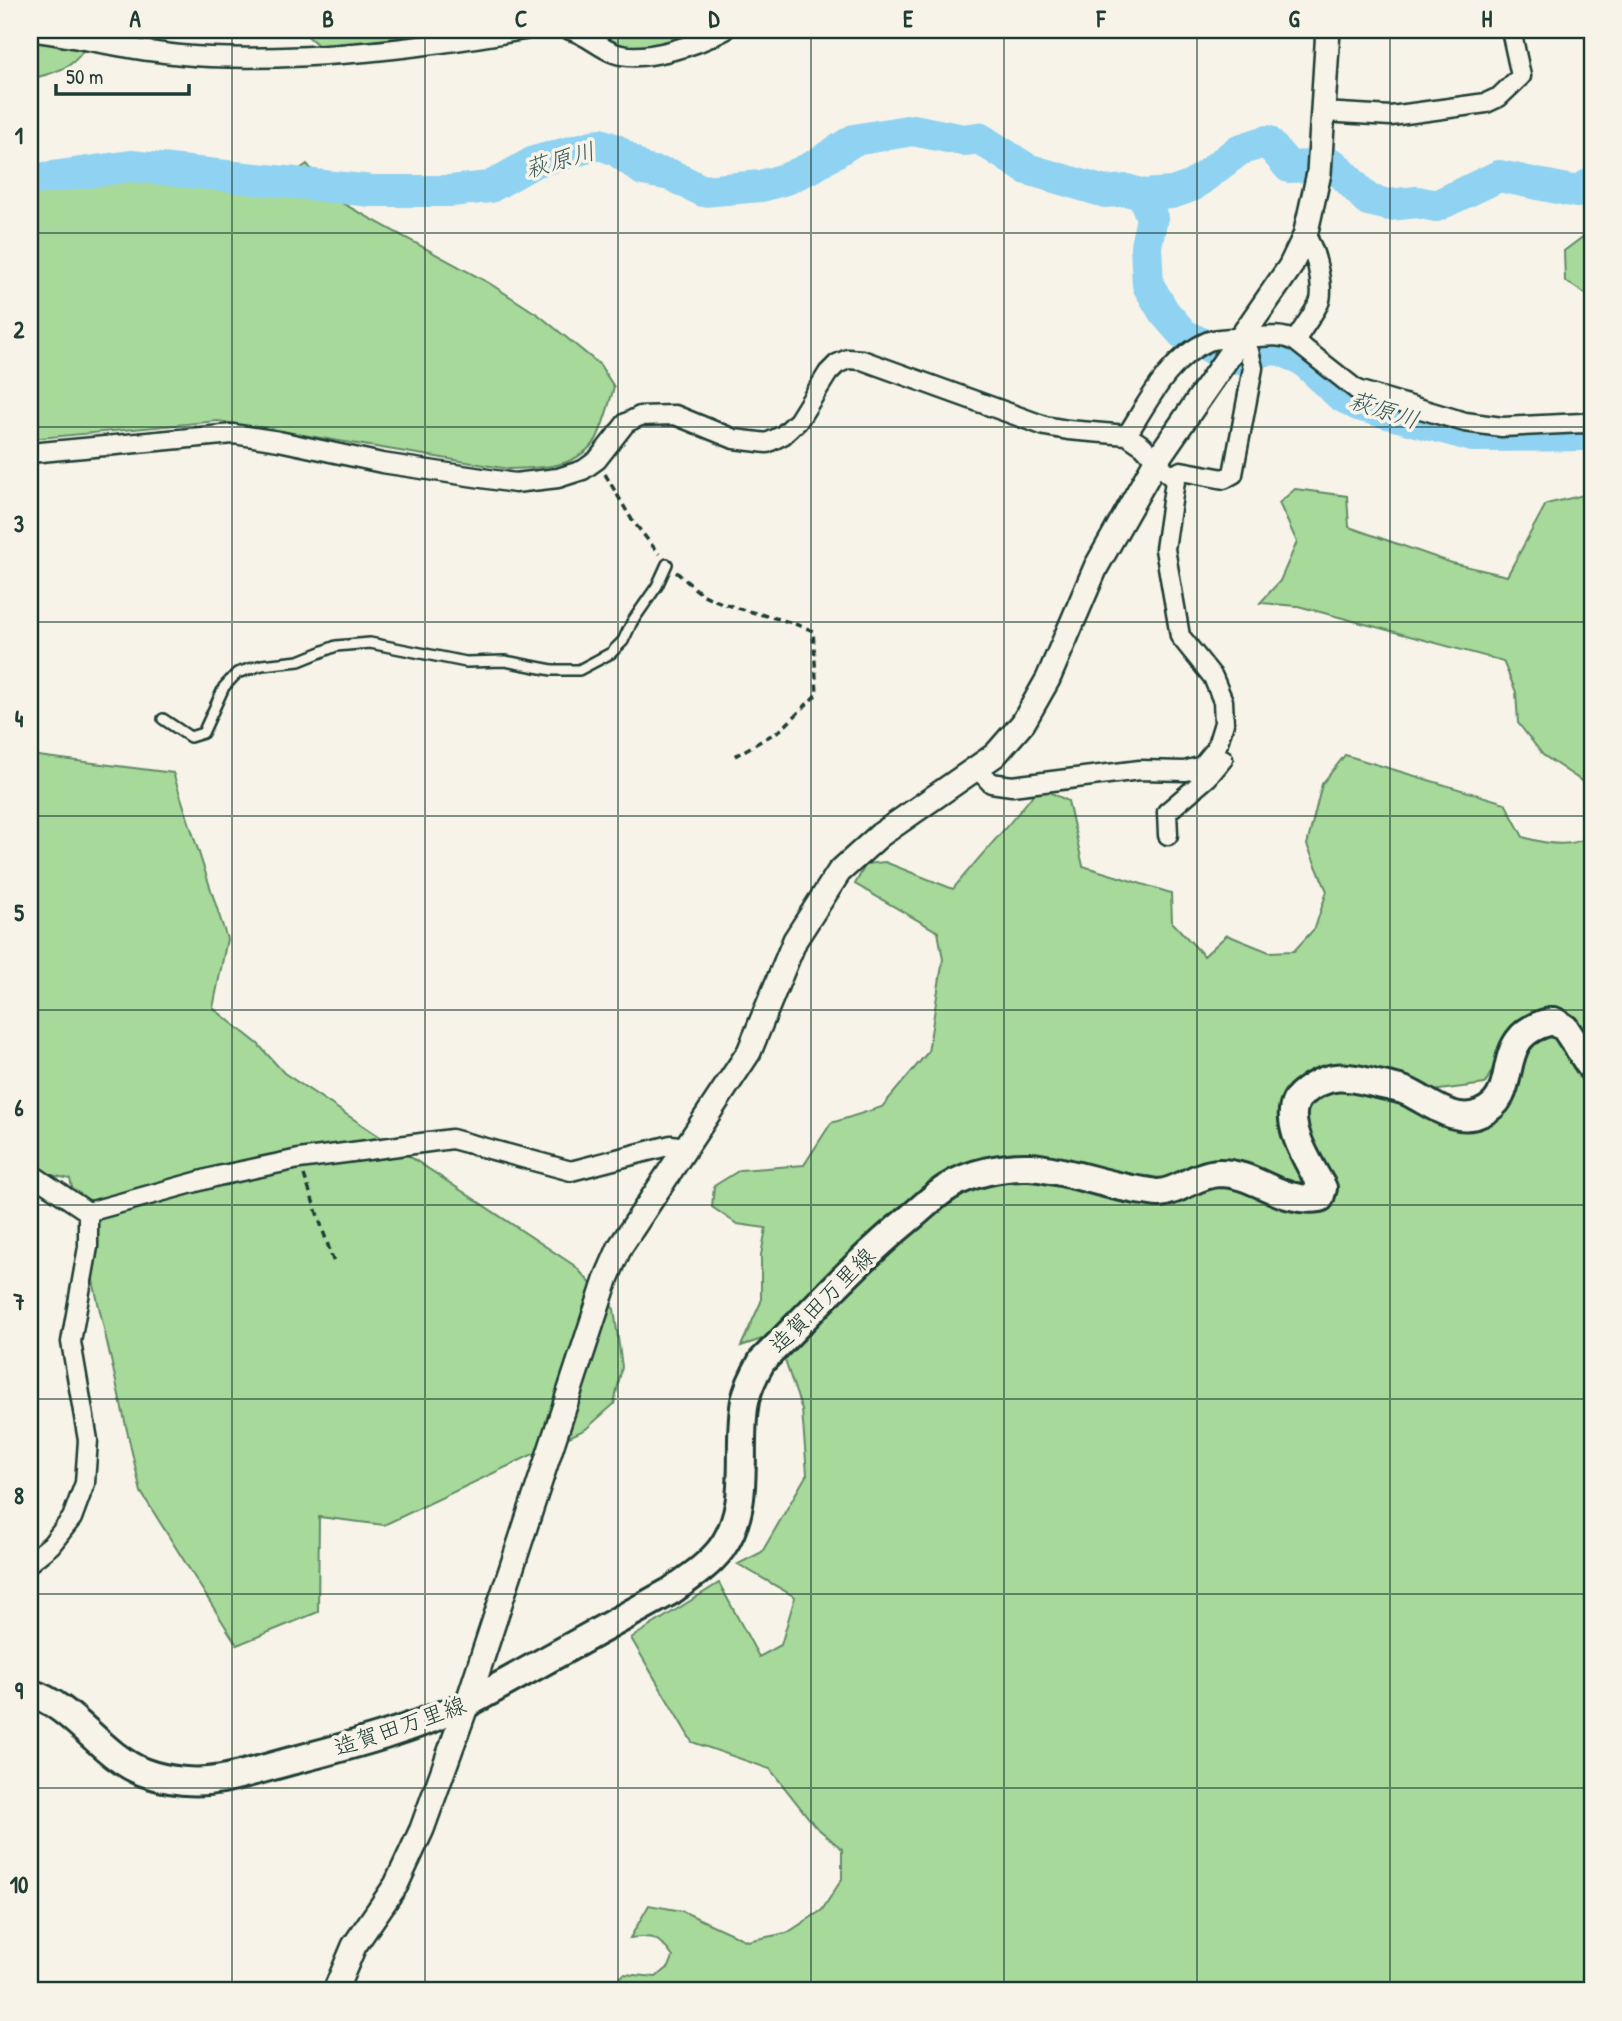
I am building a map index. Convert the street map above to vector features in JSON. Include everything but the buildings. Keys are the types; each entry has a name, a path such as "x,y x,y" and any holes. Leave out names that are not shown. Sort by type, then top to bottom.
{"main road":[{"name":"造賀田万里線","path":"30,1693 62,1711 123,1762 144,1773 173,1780 220,1779 300,1759 437,1718 671,1591 701,1570 721,1548 736,1520 742,1483 746,1401 762,1361 872,1249 948,1187 969,1177 996,1170 1028,1167 1072,1173 1118,1188 1161,1193 1200,1176 1229,1173 1301,1200 1320,1198 1323,1188 1292,1124 1292,1107 1298,1097 1317,1082 1350,1077 1405,1090 1451,1115 1465,1117 1480,1114 1496,1105 1505,1083 1512,1048 1519,1039 1527,1030 1553,1021 1565,1028 1592,1069"}],"street":[{"path":"30,31 209,57 337,54 431,46 524,30"},
{"path":"570,30 614,53 632,57 674,50 726,30"},
{"path":"335,1991 354,1947 396,1885 422,1829 467,1704 607,1277 620,1247 749,1052 795,940 839,872 880,835 995,755 1023,723 1048,679 1096,567 1165,468 1212,381 1244,351 1305,236 1319,173 1328,30"},
{"path":"1323,112 1391,116 1486,103 1499,97 1521,76 1511,30"},
{"path":"1295,341 1320,301 1319,277 1312,243 1305,236"},
{"path":"1244,351 1284,335 1357,390 1465,422 1502,426 1592,425"},
{"path":"1126,435 1168,373 1181,359 1208,342 1226,338 1244,351"},
{"path":"1165,468 1224,479 1233,474 1244,351"},
{"path":"30,453 233,435 279,441 382,464 515,483 558,478 583,470 597,460 626,423 640,416 675,415 734,439 767,443 783,435 798,421 828,373 837,364 848,359 862,360 1045,426 1126,435 1143,446 1175,481 1165,549 1180,636 1213,677 1223,701 1224,723 1216,749 1202,766 1185,771 1140,770 1012,786 991,783 977,768"},
{"path":"1168,835 1167,812 1208,777 1224,758 1230,724 1224,723"},
{"path":"30,1173 88,1212 218,1176 299,1159 452,1139 571,1171 671,1144 686,1147"},
{"path":"30,1562 51,1545 72,1518 86,1483 88,1440 71,1342 88,1247 88,1212"}],"lane":[{"path":"163,719 190,737 203,733 224,687 237,673 262,665 299,661 336,646 370,643 466,662 505,662 552,670 579,670 611,653 623,641 632,622 657,586 667,564"}],"path":[{"path":"597,460 632,520 667,564 702,593 732,605 791,621 813,631 817,694 782,729 736,755"},
{"path":"299,1159 334,1263"}],"green space":[{"path":"30,30 93,30 83,51 70,65 30,79"},
{"path":"496,30 400,44 319,46 303,32"},
{"path":"578,30 718,30 636,52 614,48"},
{"path":"168,155 270,189 307,164 338,201 489,283 540,316 600,365 614,387 596,440 584,452 565,463 509,469 218,421 30,439 30,181"},
{"path":"1592,230 1592,298 1565,281 1564,251"},
{"path":"1295,489 1347,496 1349,527 1452,563 1507,576 1546,504 1592,493 1592,791 1589,786 1543,755 1518,723 1516,692 1503,661 1298,606 1260,603 1280,581 1297,542 1279,503"},
{"path":"30,755 173,773 227,939 213,1008 258,1044 284,1073 575,1266 614,1309 622,1367 614,1404 586,1429 384,1525 319,1517 318,1612 237,1645 141,1492 70,1179 30,1170"},
{"path":"1345,755 1505,803 1523,837 1540,842 1567,844 1592,835 1592,1038 1573,1019 1511,1032 1485,1084 1424,1092 1348,1067 1283,1106 1306,1180 1292,1184 1156,1185 981,1164 774,1335 741,1346 761,1302 761,1255 766,1228 737,1224 712,1207 714,1186 740,1170 804,1165 831,1123 882,1107 928,1052 943,959 938,932 855,884 866,864 885,862 953,889 1039,787 1068,801 1083,866 1171,893 1172,922 1204,956 1227,935 1269,952 1294,951 1315,928 1327,891 1307,845 1322,784"},
{"path":"1552,1028 1592,1082 1592,1991 607,1991 624,1974 656,1977 669,1967 673,1957 659,1941 650,1937 630,1938 649,1905 682,1911 747,1941 787,1933 822,1910 842,1879 842,1849 815,1826 770,1769 692,1742 631,1638 719,1583 759,1657 781,1645 795,1597 738,1564 762,1552 807,1474 802,1410 782,1352 952,1194 998,1178 1070,1181 1214,1180 1310,1206 1298,1122 1303,1101 1350,1083 1465,1123 1518,1051"}],"waterway":[{"name":"萩原川","path":"30,180 131,166 372,191 450,191 490,187 534,162 600,144 616,150 643,170 671,175 703,191 761,186 786,179 812,167 854,140 913,130 963,140 979,138 1027,169 1105,192 1127,190 1143,195 1172,193 1192,186 1239,150 1267,141 1289,167 1334,165 1368,200 1389,205 1417,202 1436,206 1499,176 1577,192 1592,183"},
{"name":"萩原川","path":"1143,195 1152,218 1146,246 1148,285 1164,312 1184,335 1241,359 1268,349 1281,350 1303,360 1340,395 1358,405 1473,436 1592,435"}]}
